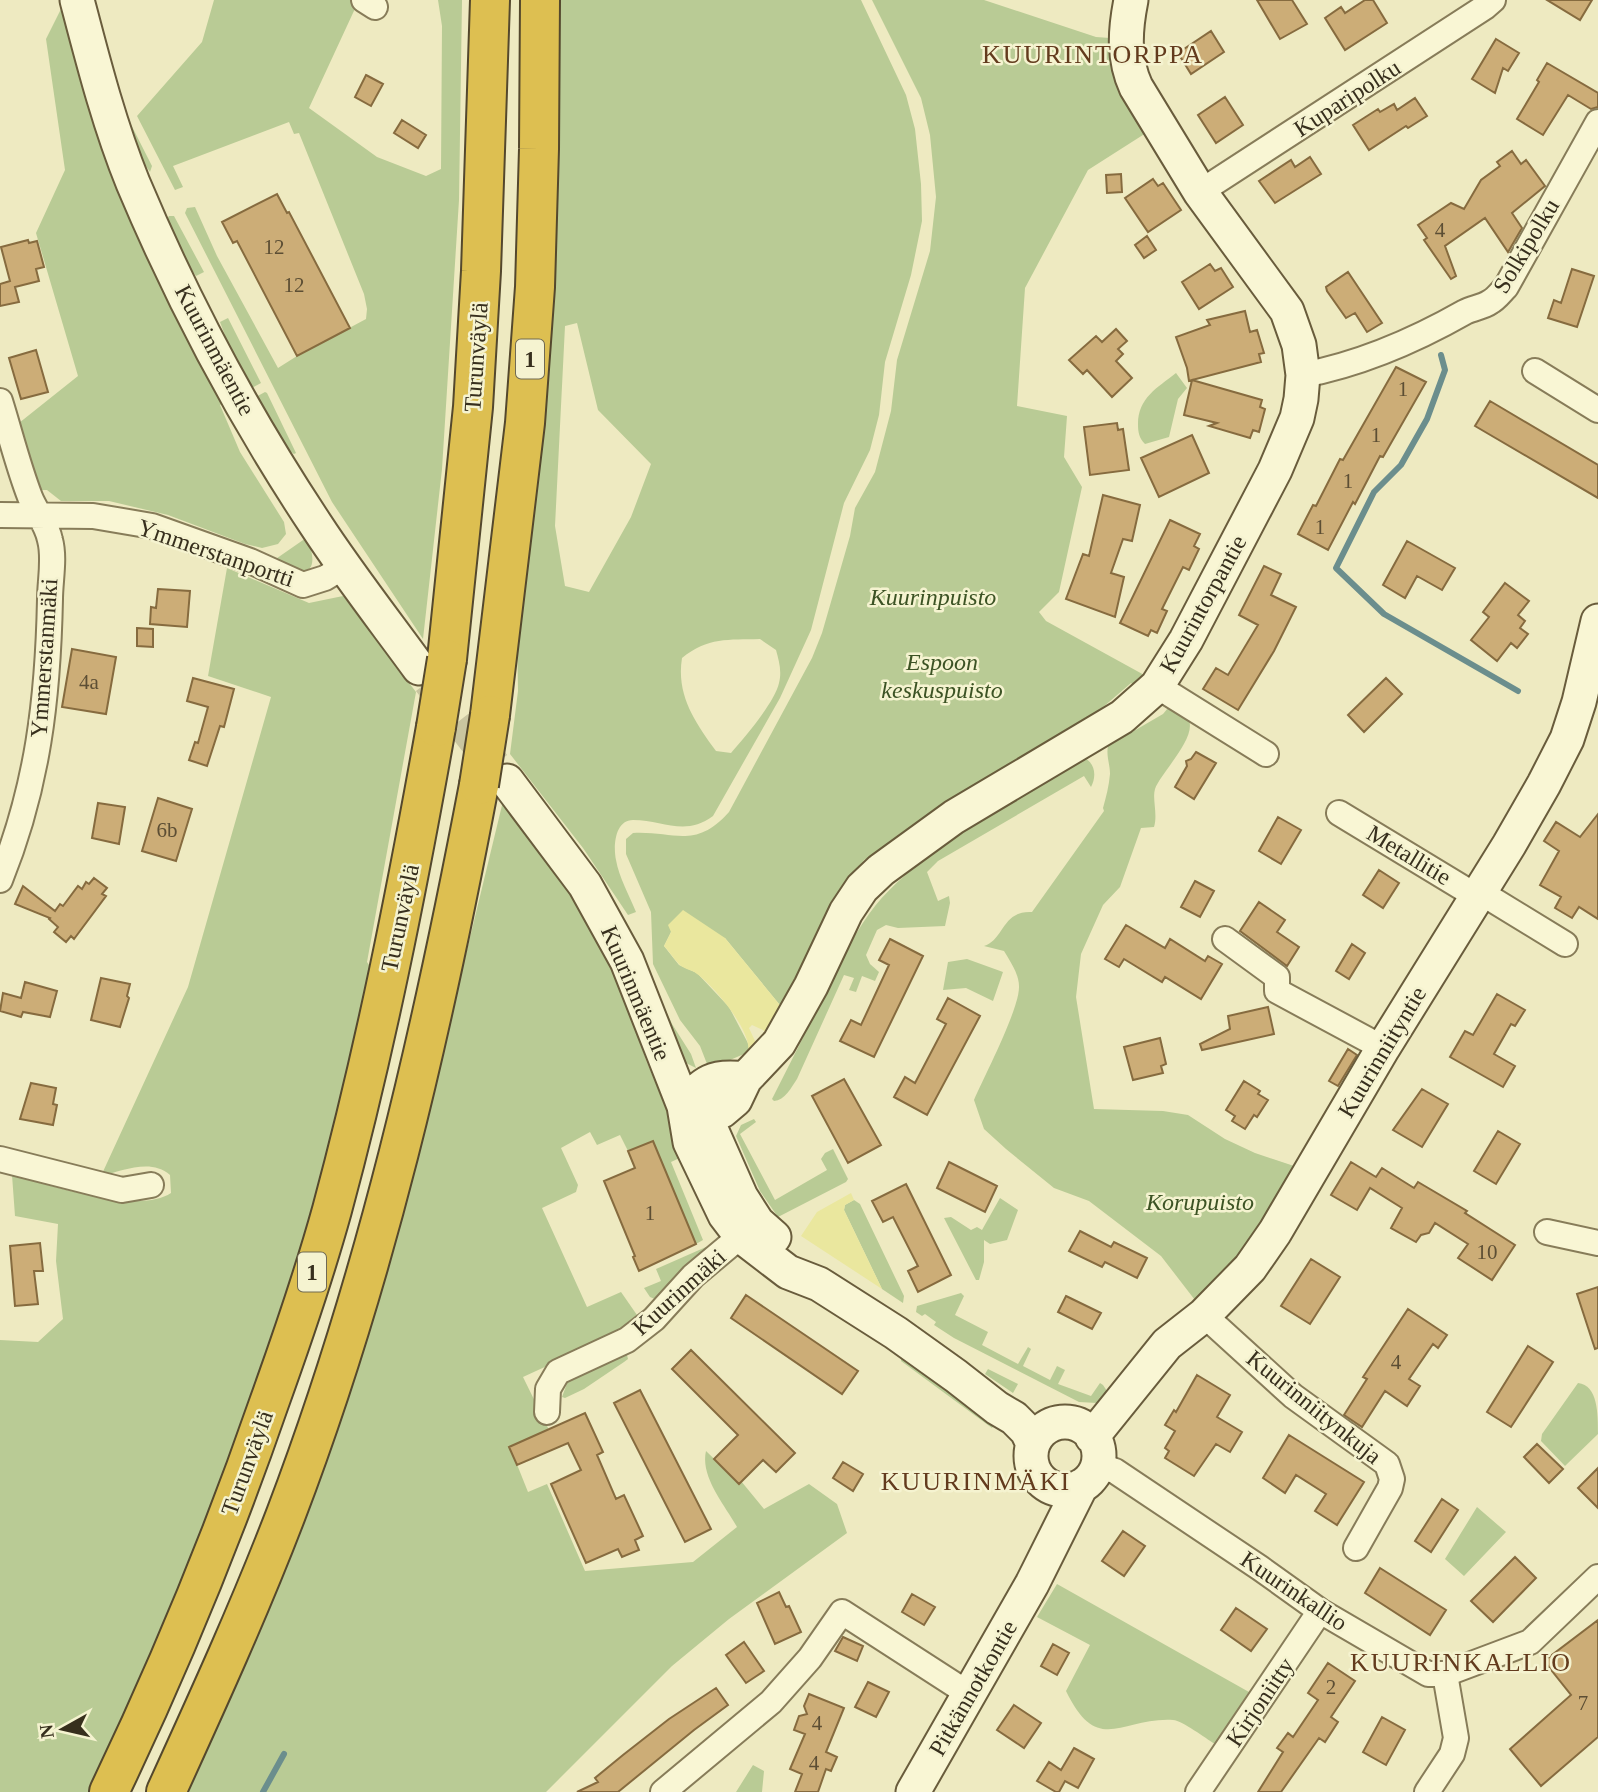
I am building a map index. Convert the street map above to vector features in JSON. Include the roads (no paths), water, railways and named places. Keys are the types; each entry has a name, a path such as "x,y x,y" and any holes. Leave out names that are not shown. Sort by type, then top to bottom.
{"highway":[{"name":"Turunväylä","path":"108,1792 184,1628 237,1495 290,1344 331,1212 369,1064 405,901 436,727 433,664 473,407 481,271 490,0"},
{"name":"1","path":"166,1792 225,1661 286,1514 338,1364 379,1229 418,1079 450,939 493,783 490,715 525,423 533,314 539,149 540,0"}],"street":[{"name":"Kuurinmäentie","path":"77,0 115,133 133,182 165,254 239,401 316,525 345,566 433,664"},
{"name":"Kuurintorpantie","path":"695,1112 722,1111 735,1100 745,1079 779,1043 811,986 846,912 862,888 881,870 954,817 1122,717 1157,686 1186,639 1275,470 1297,418 1303,376 1299,345 1287,311 1200,192 1130,75 1125,31 1131,0"},
{"name":"Kuparipolku","path":"1200,192 1388,72 1493,0"},
{"name":"Solkipolku","path":"1303,376 1374,356 1490,302 1506,287 1598,122"},
{"path":"1535,371 1598,410"},
{"name":"Ymmerstanmäki","path":"0,401 31,499 42,517 51,542 49,652 43,723 28,796 0,880"},
{"name":"Ymmerstanportti","path":"0,515 93,516 152,526 250,561 303,585 325,578 345,566"},
{"name":"Kuurinniityntie","path":"1085,1453 1167,1345 1204,1315 1250,1268 1275,1232 1383,1048 1544,785 1567,738 1579,702 1598,621"},
{"path":"1157,686 1266,754"},
{"name":"Kuurinmäentie","path":"493,783 585,885 600,911 627,961 695,1112 741,1198 749,1229 801,1258 819,1284 1014,1418 1027,1431 1033,1444"},
{"name":"Metallitie","path":"1339,813 1466,890 1480,892 1565,944"},
{"path":"1225,939 1277,977 1277,991 1383,1048"},
{"path":"0,1159 122,1190 151,1185"},
{"name":"Kuurinmäki","path":"547,1412 548,1389 558,1373 627,1339 654,1319 693,1276 749,1229"},
{"path":"1547,1232 1598,1243"},
{"name":"Kuurinniitynkuja","path":"1204,1315 1293,1396 1387,1464 1392,1479 1390,1488 1356,1548"},
{"name":"Kuurinmäentie","path":"956,1376 1006,1396 1034,1411 1085,1453"},
{"path":"1051,1426 1085,1453 1066,1490 1047,1485 1037,1476 1032,1464 1033,1444 1040,1433 1051,1426"},
{"name":"Pitkännotkontie","path":"913,1792 1032,1584 1085,1453"},
{"name":"Kuurinkallio","path":"1085,1453 1260,1568 1320,1611 1413,1668 1428,1674 1445,1674"},
{"name":"Pitkännotkontie","path":"1032,1584 1039,1558 1047,1485"},
{"path":"1427,1792 1452,1754 1456,1738 1445,1674 1530,1642 1598,1577"},
{"name":"Kirjoniitty","path":"1198,1792 1320,1611"},
{"path":"663,1792 771,1702 810,1658 842,1612 970,1694"}],"waterway":[{"path":"1441,355 1445,370 1427,419 1401,465 1374,492 1336,568 1384,614 1518,691"},
{"path":"263,1792 284,1754"}],"tunnel":[{"path":"429,681 494,765"}],"district":[{"name":"KUURINTORPPA","path":"1093,54"},
{"name":"KUURINMÄKI","path":"976,1481"},
{"name":"KUURINKALLIO","path":"1461,1662"}],"park label":[{"name":"Kuurinpuisto","path":"933,597"},
{"name":"Espoon keskuspuisto","path":"942,676"},
{"name":"Korupuisto","path":"1200,1202"}]}
